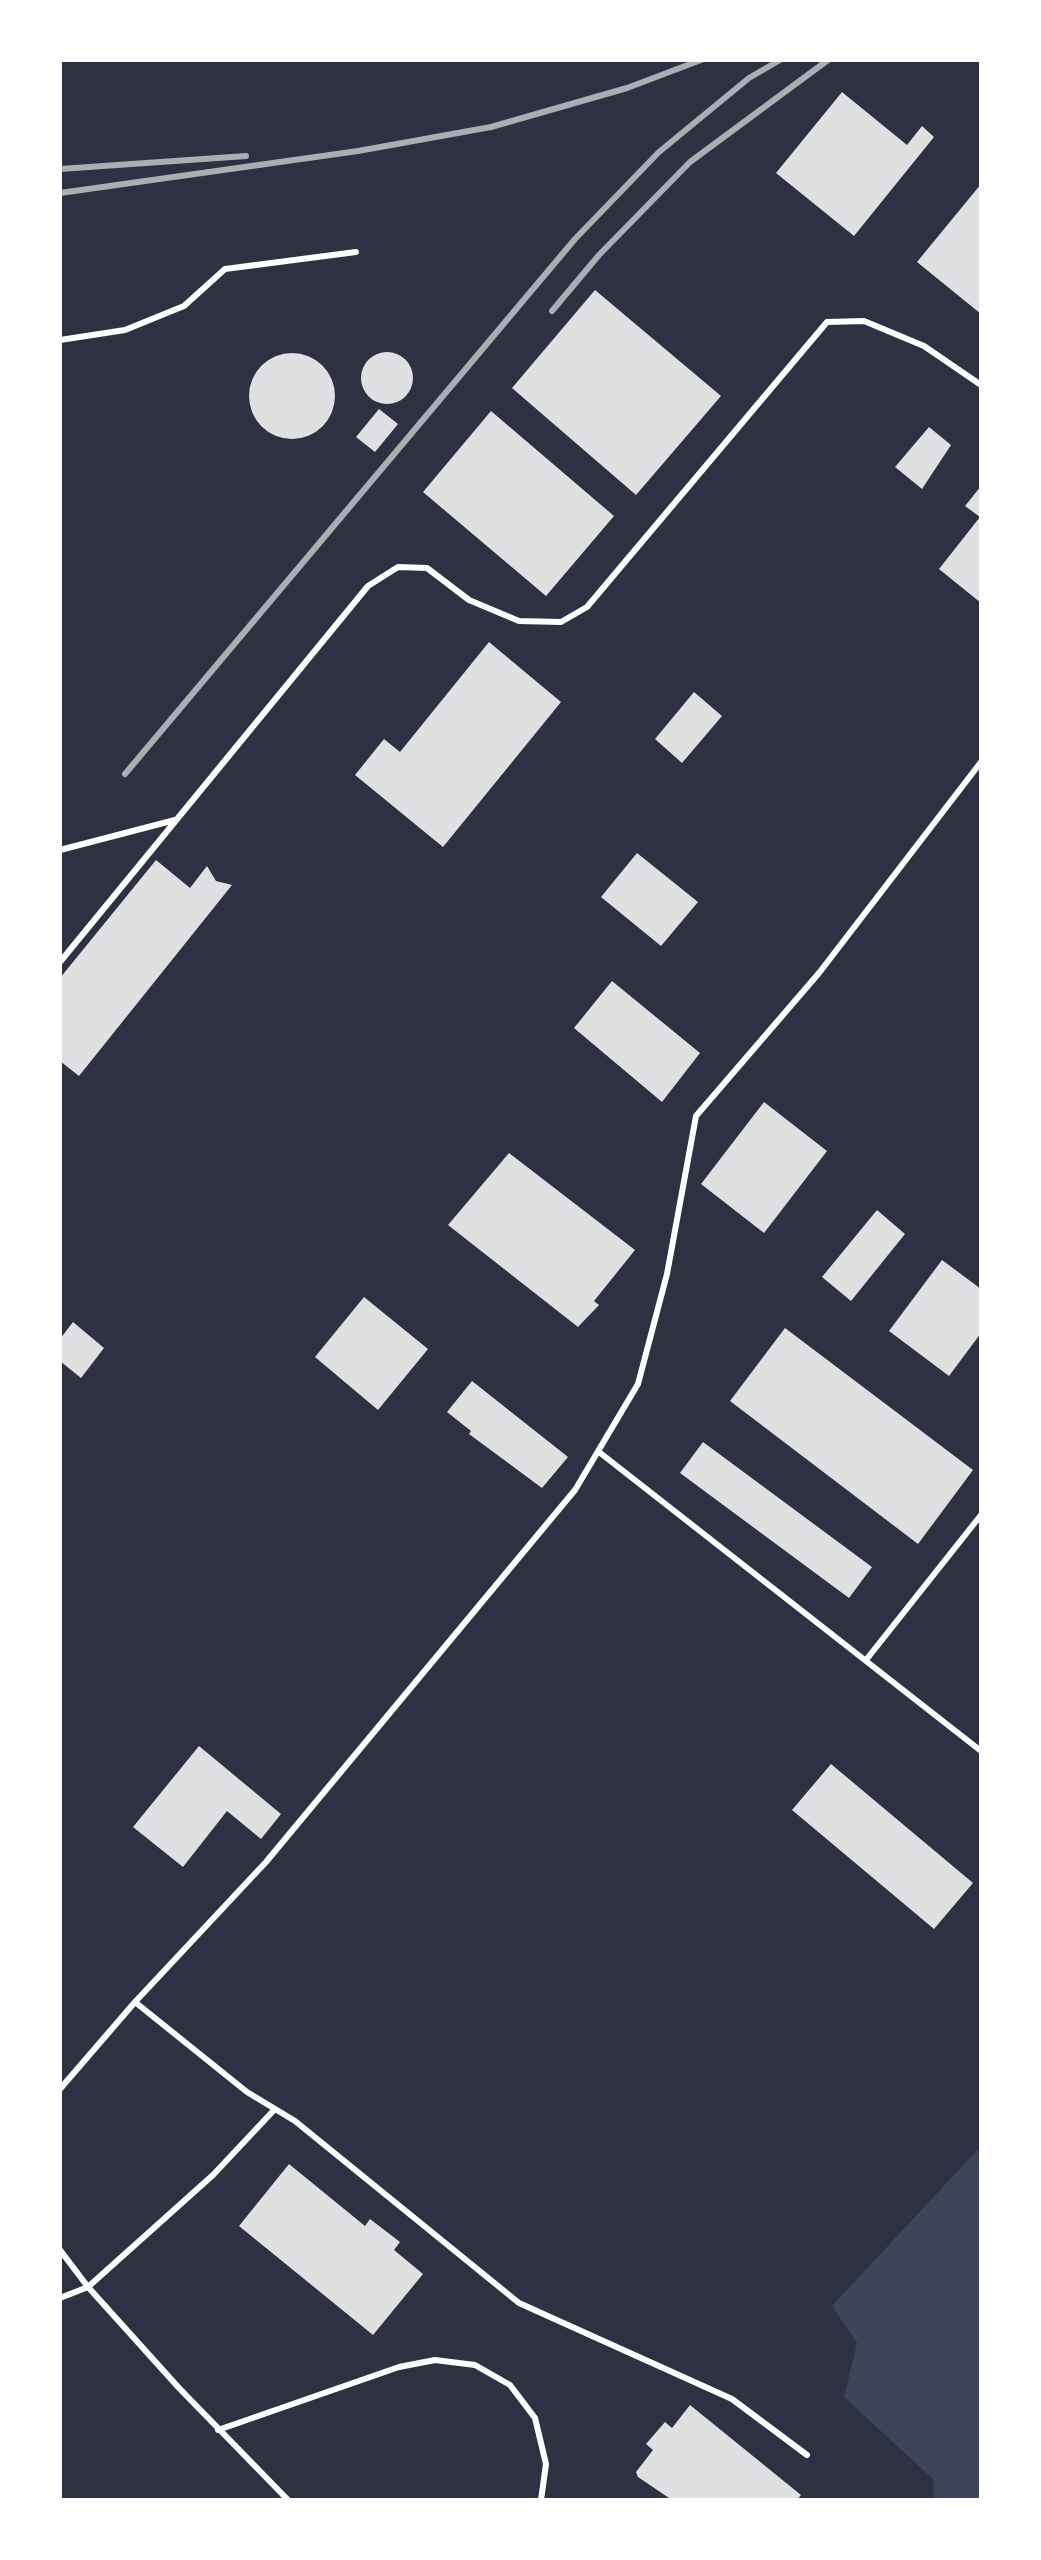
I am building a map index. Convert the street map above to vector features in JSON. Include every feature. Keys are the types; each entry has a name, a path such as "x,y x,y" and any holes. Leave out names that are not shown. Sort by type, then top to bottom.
{"lane":[{"path":"60,340 125,330 184,306 225,269 356,252"},
{"path":"60,962 368,586 398,567 427,568 469,600 519,621 561,622 587,607 827,322 864,321 924,346 981,385"},
{"path":"60,2089 135,2002 266,1862 575,1490 638,1384 667,1274 696,1116 819,973 981,762"},
{"path":"60,850 175,820"},
{"path":"599,1452 981,1751"},
{"path":"866,1660 981,1515"},
{"path":"135,2002 247,2092 295,2121 519,2303 732,2399 807,2455"},
{"path":"60,2298 88,2287 213,2175 275,2109"},
{"path":"60,2250 88,2287 218,2430 288,2500"},
{"path":"218,2430 399,2367 435,2360 475,2365 510,2385 535,2418 546,2464 541,2500"}],"shaded area":[{"path":"981,2146 981,2500 934,2500 933,2479 844,2397 857,2343 832,2306"}],"building":[{"path":"842,92 907,145 922,126 934,137 854,236 776,173"},
{"path":"981,184 981,314 917,262"},
{"path":"595,290 721,396 636,495 512,388"},
{"path":"387,352 405,360 413,378 405,396 387,404 369,396 361,378 369,360"},
{"path":"292,353 316,360 328,372 335,396 328,420 316,432 292,439 268,432 256,420 249,396 256,372 268,360"},
{"path":"379,409 398,424 375,452 356,437"},
{"path":"491,411 614,516 546,596 423,492"},
{"path":"929,427 951,445 922,489 895,467"},
{"path":"981,486 981,603 939,569 980,517 965,506"},
{"path":"489,642 561,702 443,847 355,775 384,739 400,752"},
{"path":"694,692 722,716 682,763 655,739"},
{"path":"637,853 698,902 661,946 601,897"},
{"path":"156,860 190,888 207,866 216,881 232,885 79,1076 60,1061 60,978"},
{"path":"612,981 700,1053 662,1102 574,1028"},
{"path":"764,1102 827,1151 764,1233 701,1184"},
{"path":"509,1153 635,1250 594,1301 599,1305 578,1327 448,1225"},
{"path":"877,1210 905,1234 851,1301 822,1277"},
{"path":"942,1260 981,1289 981,1333 949,1376 889,1331"},
{"path":"364,1297 428,1349 378,1410 315,1357"},
{"path":"73,1322 104,1348 81,1378 60,1361 60,1339"},
{"path":"785,1328 973,1470 918,1544 730,1401"},
{"path":"472,1381 568,1457 542,1488 469,1434 471,1431 447,1412"},
{"path":"703,1442 872,1567 849,1598 680,1473"},
{"path":"199,1746 281,1814 261,1839 227,1811 183,1867 133,1827"},
{"path":"831,1764 973,1883 934,1929 792,1810"},
{"path":"289,2164 365,2226 370,2219 400,2242 394,2250 423,2274 373,2335 239,2226"},
{"path":"690,2405 801,2495 797,2500 672,2500 638,2477 636,2472 653,2450 646,2444 665,2422 672,2428"}],"railway":[{"path":"60,193 358,151 491,127 627,88 701,60"},
{"path":"125,774 575,239 659,152 749,78 780,60"},
{"path":"552,311 599,255 690,162 828,60"},
{"path":"60,169 246,156"}]}
